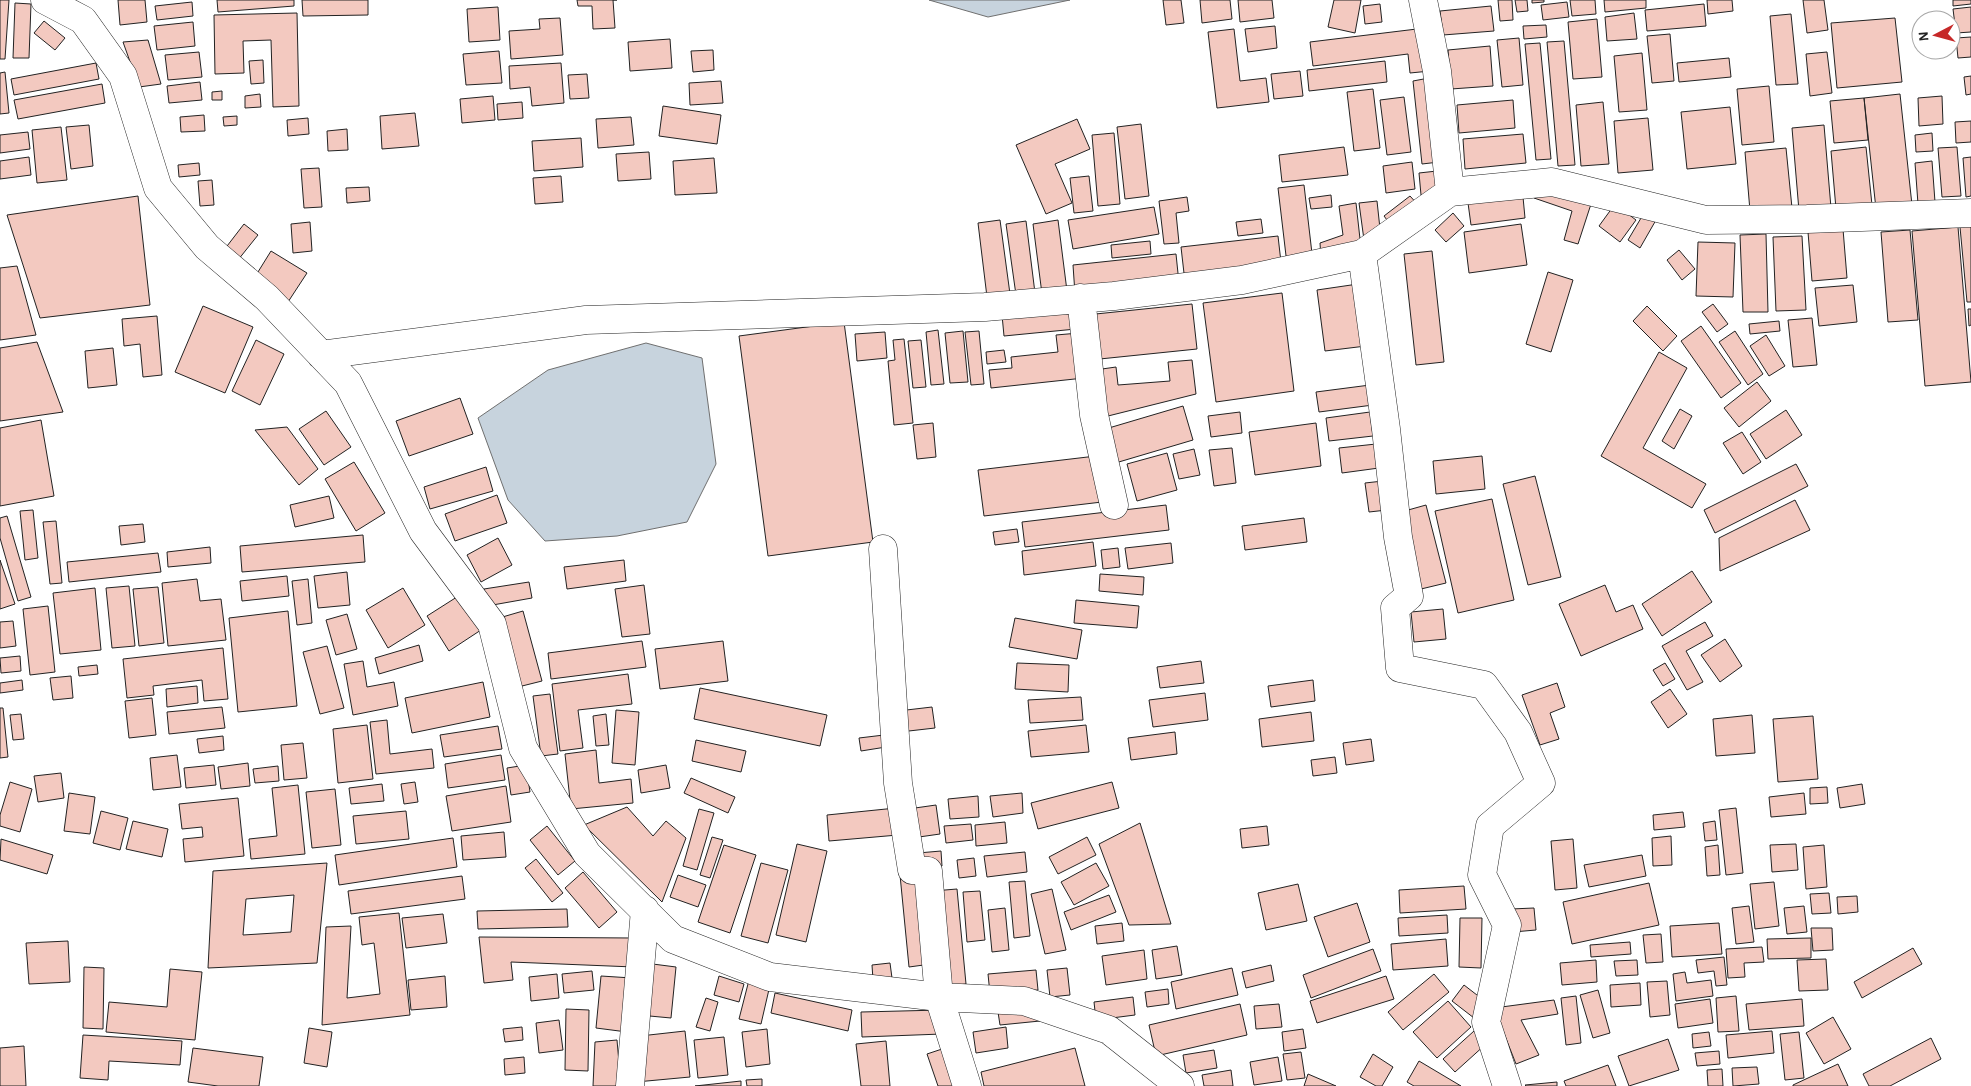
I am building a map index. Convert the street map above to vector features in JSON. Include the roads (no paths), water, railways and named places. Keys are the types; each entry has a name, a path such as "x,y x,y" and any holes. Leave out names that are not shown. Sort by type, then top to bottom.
{"street":[{"path":"45,0 84,20 123,76 158,188 207,247 267,298 348,383 423,530 492,624 523,748 587,854 673,938 770,978 939,998 1024,1001 1109,1030 1180,1086"},
{"path":"1423,0 1437,71 1450,192"},
{"path":"321,355 586,320 985,307 1242,280 1362,254 1450,192 1552,182 1706,220 1807,219 1971,213"},
{"path":"1362,254 1385,419 1398,537 1409,596 1395,608 1400,668 1484,685 1518,732 1541,784 1490,826 1482,875 1507,924 1486,1022 1507,1086"},
{"path":"1081,298 1094,415 1114,505"},
{"path":"883,549 898,784 912,870 928,871 939,998 967,1086"},
{"path":"630,1086 644,910"}]}
